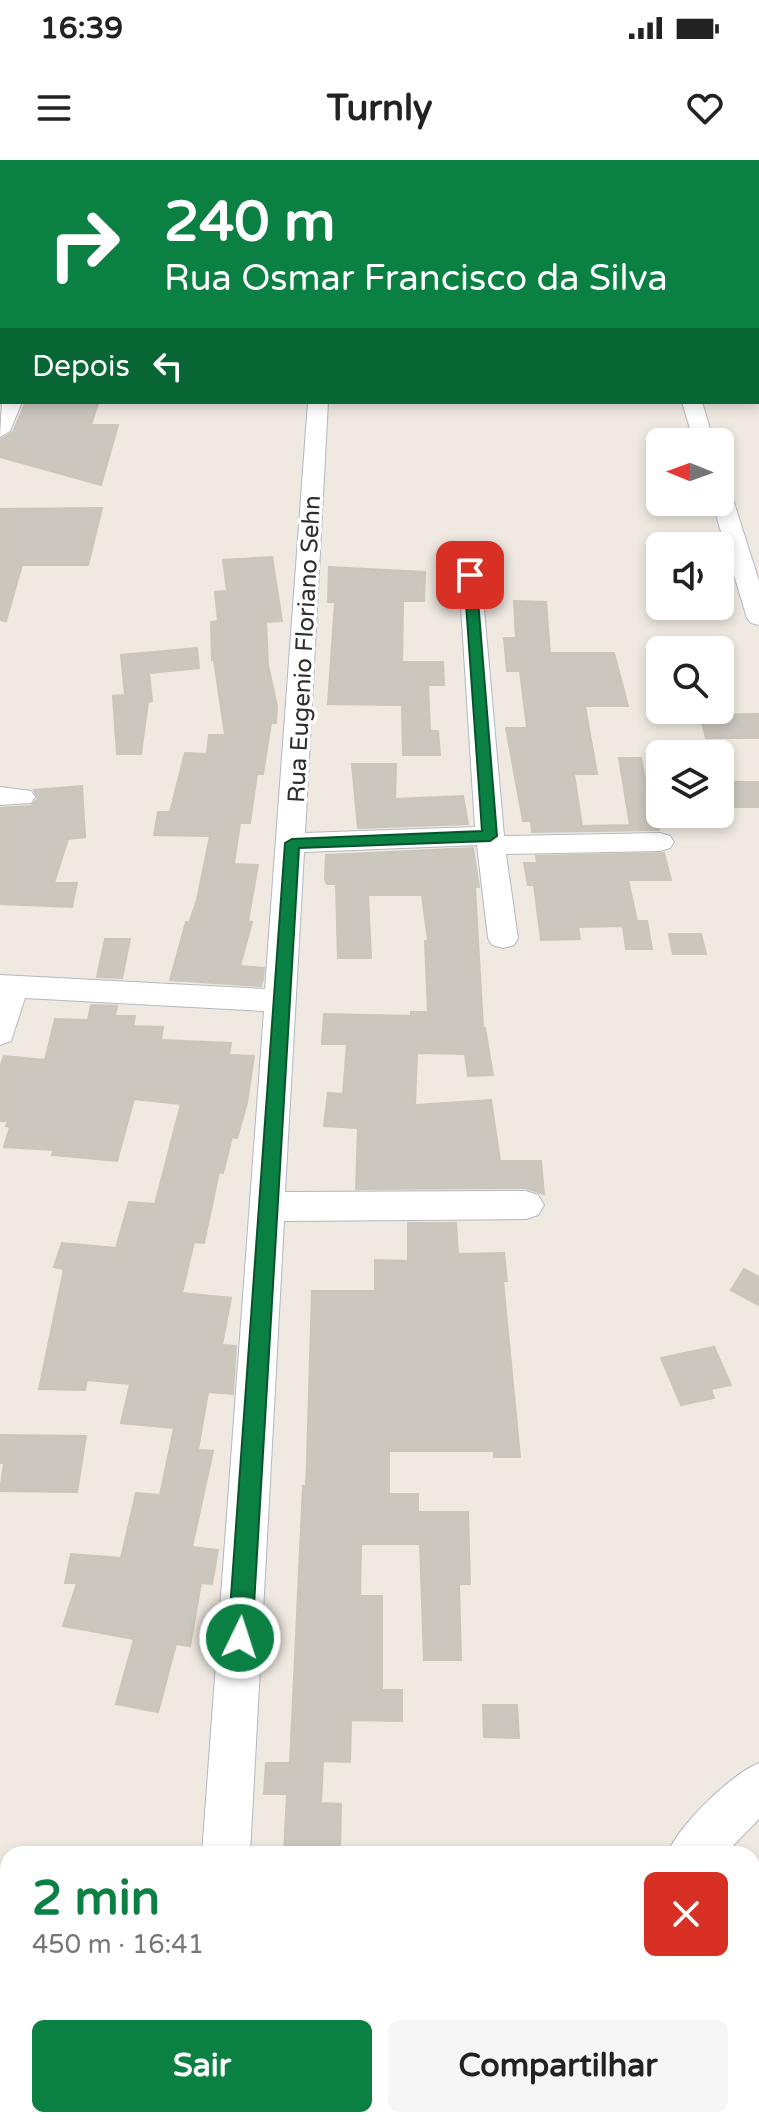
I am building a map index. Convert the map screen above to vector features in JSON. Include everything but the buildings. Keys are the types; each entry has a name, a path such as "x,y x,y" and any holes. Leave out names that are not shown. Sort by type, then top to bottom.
{"street":[{"path":"0,431 11,404"},
{"name":"Rua Eugenio Floriano Sehn","path":"227,1846 318,404"},
{"path":"693,404 700,428"},
{"path":"729,516 752,574 759,618"},
{"path":"470,575 490,840 503,938"},
{"path":"292,843 490,840 660,842"},
{"path":"0,1033 6,986 281,1001"},
{"path":"268,1207 526,1205"},
{"path":"699,1846 759,1786"}],"route":[{"path":"240,1638 292,843 490,836 470,575"}]}
